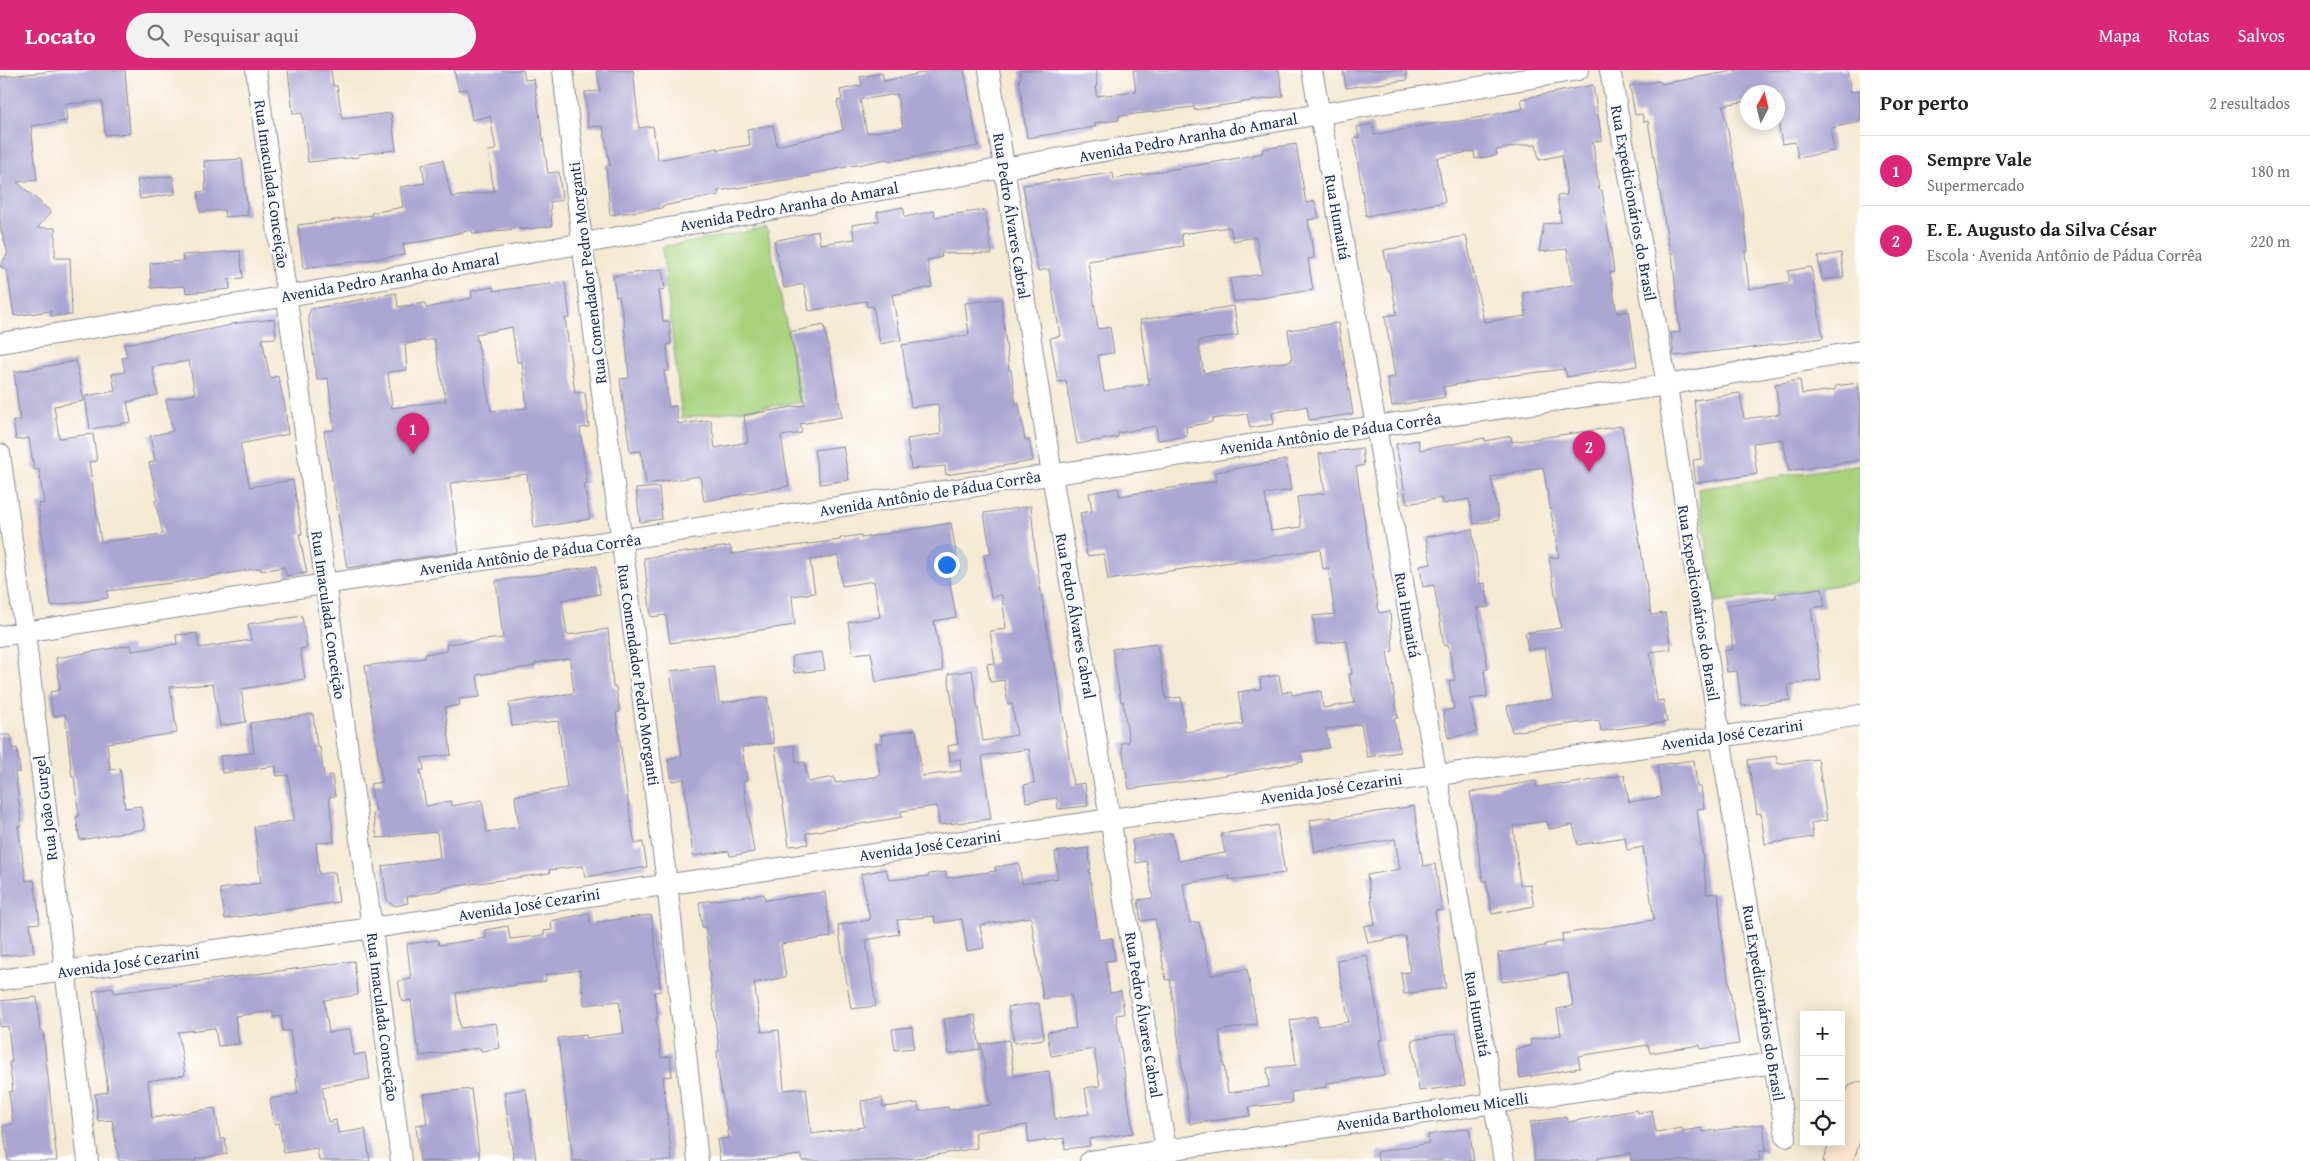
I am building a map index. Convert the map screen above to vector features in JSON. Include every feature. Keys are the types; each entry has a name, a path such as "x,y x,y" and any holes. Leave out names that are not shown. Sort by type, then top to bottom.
{"street":[{"name":"Rua Imaculada Conceição","path":"256,70 372,928 401,1161"},
{"name":"Rua Comendador Pedro Morganti","path":"563,70 582,242 667,883 698,1161"},
{"name":"Rua Pedro Álvares Cabral","path":"988,70 1052,475 1167,1155"},
{"name":"Rua Humaitá","path":"1312,70 1504,1161"},
{"name":"Avenida Pedro Aranha do Amaral","path":"0,343 288,296 1004,168 1578,70"},
{"name":"Rua Expedicionários do Brasil","path":"1610,70 1667,385 1720,737 1786,1136"},
{"name":"Avenida Antônio de Pádua Corrêa","path":"0,636 324,584 1376,426 1667,385 1860,351"},
{"name":"Rua João Gurgel","path":"0,454 25,632 88,1161"},
{"name":"Avenida José Cezarini","path":"0,980 372,928 1111,819 1720,737 1860,715"},
{"name":"Avenida Bartholomeu Micelli","path":"1090,1161 1167,1155 1494,1102 1774,1063"},
{"path":"1838,1161 1860,1096"}],"green space":[{"path":"767,228 802,402 682,418 662,247"},
{"path":"1860,464 1860,582 1716,602 1698,489"}],"building":[{"path":"62,70 125,70 130,133 105,135 102,101 65,104 67,121 31,126 37,180 17,182 51,212 37,228 55,228 55,258 70,258 72,315 51,316 51,311 14,316 7,270 0,266 8,253 0,227 0,77"},
{"path":"288,70 331,70 333,86 337,86 342,119 391,113 396,150 359,154 359,157 308,162 302,113 293,114"},
{"path":"454,70 523,70 525,80 534,79 548,173 559,172 562,200 550,202 552,226 473,234 472,230 431,240 403,244 405,255 303,268 298,225 372,215 371,213 403,207 400,187 425,183 422,164 443,160 451,197 494,192 488,151 496,150 490,116 472,120 467,89 459,90"},
{"path":"597,70 633,70 639,128 653,126 658,160 718,148 718,150 750,145 747,129 773,125 777,146 843,130 837,101 842,100 840,90 862,85 860,77 882,73 884,81 936,70 964,70 978,146 905,159 888,161 887,159 810,174 810,176 718,191 719,195 662,206 662,208 610,215 606,166 610,166 603,126 588,127 585,92 600,91","holes":["897,94 903,128 867,133 860,100"]},
{"path":"1020,70 1097,70 1096,96 1136,92 1133,70 1279,70 1283,96 1194,110 1194,107 1119,116 1119,120 1095,123 1095,127 1027,138 1019,79 1021,79"},
{"path":"1343,70 1406,70 1407,80 1346,88"},
{"path":"1739,70 1847,70 1851,92 1860,91 1860,122 1830,128 1834,151 1798,158 1795,142 1782,144 1780,130 1785,130 1785,85 1740,85 1740,102 1723,105 1743,210 1748,251 1745,252 1749,289 1790,282 1788,271 1811,267 1823,338 1737,350 1674,356 1671,333 1680,332 1672,253 1670,253 1648,121 1644,122 1642,114 1635,115 1630,86 1660,81 1661,84"},
{"path":"1593,85 1602,140 1593,142 1599,190 1602,190 1614,272 1610,273 1617,313 1629,311 1637,366 1567,377 1565,369 1491,378 1443,387 1445,397 1392,406 1387,378 1395,377 1385,316 1397,314 1384,250 1466,236 1484,322 1526,316 1523,293 1573,285 1567,249 1539,252 1544,224 1561,222 1557,196 1567,195 1562,155 1539,160 1536,144 1531,146 1530,144 1496,150 1497,155 1475,159 1474,151 1437,158 1445,202 1366,216 1354,138 1359,137 1357,127 1372,124 1374,135 1431,124 1460,121 1523,109 1521,99"},
{"path":"1296,144 1306,203 1315,201 1319,218 1308,220 1314,258 1308,259 1313,290 1234,302 1230,279 1262,274 1256,237 1233,241 1230,227 1181,234 1183,246 1088,261 1098,329 1110,327 1114,353 1098,355 1104,391 1149,384 1140,320 1234,306 1238,335 1198,341 1204,373 1292,361 1288,330 1338,323 1353,414 1309,420 1307,406 1272,413 1274,424 1250,428 1247,414 1212,419 1212,422 1186,427 1187,436 1158,440 1156,426 1118,433 1118,437 1077,444 1066,381 1058,382 1050,338 1060,336 1049,269 1038,271 1023,185 1113,173 1114,179 1222,161 1263,153 1262,149"},
{"path":"242,159 248,215 225,217 224,210 200,212 198,192 206,191 204,161"},
{"path":"173,176 175,194 140,199 137,180"},
{"path":"903,207 905,217 934,211 935,217 985,210 992,254 941,253 942,257 927,260 932,287 892,295 901,340 880,344 873,306 867,307 866,301 809,311 804,284 784,288 774,241 818,231 820,244 855,239 852,225 879,221 877,212"},
{"path":"240,251 243,278 229,279 230,289 186,293 185,286 151,288 150,263 183,261 182,255"},
{"path":"1841,253 1844,277 1822,280 1818,257"},
{"path":"662,269 665,289 659,290 663,321 669,321 671,344 667,345 669,371 664,371 669,407 676,406 678,424 711,420 715,448 748,442 744,415 805,405 790,332 824,325 842,417 800,424 802,433 781,436 789,486 704,501 700,476 646,484 641,451 630,452 620,379 629,378 624,321 619,296 616,297 613,276"},
{"path":"565,282 570,318 565,318 575,393 585,392 589,427 580,428 587,483 584,483 590,519 534,528 527,474 450,483 459,552 347,568 324,431 334,430 328,378 317,380 308,316 311,309 396,293 398,307 425,303 426,308 472,298 471,291 493,287 494,291","holes":["512,327 517,362 522,362 527,408 491,411 476,334","434,339 446,401 392,408 388,372 407,370 405,344"]},
{"path":"1001,299 1009,370 1011,370 1016,404 1019,404 1025,440 1029,440 1033,461 946,475 945,466 911,469 907,439 941,434 938,404 911,407 902,345 969,335 965,303"},
{"path":"274,319 276,338 262,339 270,378 278,376 285,406 288,434 240,444 250,487 293,480 302,534 299,534 307,573 286,576 284,567 261,571 260,568 179,582 107,591 108,598 51,606 38,504 44,503 39,469 34,470 29,438 16,440 13,421 20,420 14,372 76,361 84,401 54,406 59,438 93,434 97,461 89,462 101,542 163,534 155,500 158,500 149,463 155,461 150,436 173,431 166,400 195,394 189,361 152,367 158,395 127,402 131,422 90,429 85,396 115,391 112,374 125,372 122,358 127,357 124,344 192,333 231,324"},
{"path":"1800,380 1802,394 1835,390 1835,386 1858,383 1860,400 1860,460 1789,471 1783,439 1753,443 1757,474 1696,483 1693,460 1701,459 1694,400 1740,393 1744,419 1780,414 1775,384"},
{"path":"1622,426 1651,615 1665,613 1671,649 1650,652 1657,701 1663,700 1667,722 1601,731 1599,720 1512,732 1507,706 1553,699 1545,648 1528,650 1525,633 1561,628 1549,558 1559,557 1543,467 1491,477 1499,520 1474,524 1469,499 1442,504 1441,498 1407,504 1396,444 1418,440 1420,450 1485,438 1485,441 1511,436 1512,442"},
{"path":"843,446 849,480 820,484 814,450"},
{"path":"1362,448 1364,465 1356,467 1379,613 1390,611 1393,651 1387,652 1398,718 1394,719 1400,752 1367,757 1361,724 1326,729 1329,748 1301,752 1303,762 1129,789 1121,743 1129,742 1112,649 1157,643 1166,699 1181,697 1185,732 1243,724 1238,692 1261,689 1260,678 1279,675 1282,693 1291,691 1292,695 1321,691 1323,708 1354,703 1349,674 1352,674 1347,641 1317,644 1313,616 1335,614 1328,568 1323,569 1320,549 1108,580 1104,554 1087,556 1080,513 1092,511 1089,493 1118,488 1119,496 1217,481 1215,472 1286,460 1291,490 1265,494 1271,531 1301,527 1297,497 1325,493 1319,454"},
{"path":"659,487 662,519 640,522 636,489"},
{"path":"1031,506 1036,560 1052,660 1054,660 1059,686 1073,785 1085,783 1088,806 1058,809 1057,798 1026,802 1024,785 1034,783 1029,749 982,756 991,819 939,825 937,806 901,811 902,817 806,833 808,844 789,846 775,748 794,745 796,763 805,762 808,782 834,777 835,783 880,776 876,743 882,743 881,735 916,730 922,776 961,771 960,759 950,761 948,746 958,744 948,674 972,670 983,741 1017,735 1012,704 1008,704 1004,680 990,682 987,664 995,663 990,631 1006,629 1002,595 991,597 984,555 991,554 984,513"},
{"path":"951,523 959,571 948,572 956,617 934,621 943,671 876,682 871,652 853,654 848,622 880,617 874,581 842,586 838,556 810,560 815,593 792,596 795,625 670,643 666,615 651,617 644,558 730,546 732,554 840,540 840,538 861,535 861,538"},
{"path":"1472,529 1480,584 1485,583 1489,607 1477,608 1488,669 1484,670 1487,697 1470,699 1477,732 1448,738 1443,711 1454,709 1449,681 1455,680 1448,645 1444,646 1434,585 1423,587 1420,566 1431,564 1426,537"},
{"path":"596,566 600,594 562,600 567,635 608,629 613,687 616,687 620,712 616,713 630,815 635,844 643,842 647,867 585,877 583,866 549,870 550,873 442,888 442,890 407,897 408,903 395,906 387,901 382,866 440,858 437,832 377,838 373,814 376,813 370,784 382,782 365,666 425,658 425,654 447,651 446,644 503,638 496,581","holes":["570,658 574,693 509,703 512,726 558,721 567,788 515,796 519,827 487,832 482,800 452,806 451,801 426,806 420,770 424,770 422,758 451,755 445,707 460,705 459,699 480,697 477,675 535,666 535,663"]},
{"path":"1822,588 1825,606 1811,608 1821,680 1788,685 1790,700 1742,706 1737,671 1727,672 1724,651 1733,649 1727,605 1776,598 1776,594"},
{"path":"302,616 307,648 300,649 305,679 241,689 246,722 220,726 213,684 170,687 177,733 107,743 110,770 120,768 125,808 141,806 145,829 80,840 76,817 79,816 74,777 72,777 65,714 53,716 50,692 60,690 56,658 131,645 132,651 177,644 176,635 197,633 199,648 251,640 248,624"},
{"path":"822,652 825,670 794,673 792,656"},
{"path":"714,666 719,703 767,697 774,743 742,747 747,781 743,781 754,852 730,856 729,851 693,856 684,779 672,781 668,759 682,756 670,671"},
{"path":"313,714 317,747 320,747 324,776 332,775 335,796 329,797 334,842 316,843 319,874 335,872 339,902 225,919 220,889 261,883 254,827 293,821 294,819 288,775 277,776 276,766 222,773 220,756 254,753 250,723"},
{"path":"0,735 11,735 12,749 17,748 20,772 15,772 22,826 18,826 26,881 34,880 40,923 30,924 34,953 0,956"},
{"path":"1776,756 1778,764 1818,759 1827,820 1811,823 1813,837 1765,844 1761,813 1757,814 1748,760"},
{"path":"1694,760 1697,787 1701,787 1704,808 1697,809 1707,894 1718,893 1723,948 1739,1044 1700,1049 1700,1045 1650,1053 1648,1045 1578,1056 1580,1068 1520,1078 1515,1049 1531,1046 1530,1040 1561,1035 1557,1009 1573,1006 1568,973 1502,982 1498,953 1545,946 1545,944 1563,941 1562,934 1654,920 1643,847 1627,850 1625,837 1578,845 1573,825 1549,829 1547,821 1513,826 1520,885 1530,884 1534,906 1492,914 1486,881 1483,881 1470,792 1536,781 1537,787 1624,775 1629,802 1662,797 1657,765"},
{"path":"1414,806 1423,866 1435,864 1442,910 1435,911 1446,988 1404,994 1401,973 1410,972 1405,936 1368,943 1364,926 1375,924 1367,875 1400,869 1395,839 1315,852 1310,820 1332,817 1332,819"},
{"path":"1277,825 1285,873 1230,880 1229,876 1183,884 1190,923 1199,922 1211,975 1247,969 1257,1024 1219,1031 1228,1093 1269,1087 1267,1068 1296,1065 1290,1020 1316,1016 1318,1026 1349,1022 1337,960 1367,955 1383,1040 1379,1040 1385,1075 1326,1083 1326,1087 1291,1092 1292,1103 1249,1107 1250,1116 1190,1124 1170,979 1166,980 1155,919 1141,921 1138,900 1153,898 1147,861 1136,863 1132,840 1172,833 1178,861 1225,853 1221,834"},
{"path":"1088,848 1091,869 1089,869 1099,940 1112,938 1115,960 1105,961 1110,993 1121,991 1124,1014 1116,1015 1133,1133 1089,1139 1090,1146 1065,1149 1064,1138 1029,1143 1027,1125 975,1132 977,1148 924,1157 886,1161 802,1161 801,1155 750,1161 720,1161 717,1140 729,1138 719,1076 717,1051 719,1051 708,961 710,961 705,927 702,927 699,902 764,894 765,900 825,892 831,937 781,944 786,977 754,983 762,1032 779,1030 784,1090 806,1088 811,1134 864,1127 861,1101 882,1098 883,1107 918,1103 919,1111 948,1107 948,1110 990,1105 981,1044 1009,1040 1014,1076 1049,1071 1055,1119 1089,1114 1085,1088 1100,1086 1094,1049 1051,1056 1047,1032 1076,1028 1071,995 1043,999 1031,917 980,925 984,948 967,951 962,919 935,923 934,916 897,920 899,934 866,940 876,1006 851,1009 838,925 870,920 861,874 886,869 889,880 929,876 929,874 946,872 946,878 996,871 995,867 1019,863 1022,884 1058,878 1055,852"},
{"path":"589,913 590,923 651,915 661,991 654,992 661,1058 670,1056 672,1076 663,1077 672,1161 573,1161 558,1038 586,1035 586,1038 624,1033 619,1001 584,1005 580,970 545,975 546,981 456,993 460,1028 496,1023 500,1048 481,1051 480,1048 420,1056 411,1000 402,1002 398,981 411,979 407,944 438,940 439,945 486,938 485,930 508,926 510,939 544,935 544,931 552,930 551,921"},
{"path":"354,961 358,995 324,1000 329,1033 350,1029 354,1055 365,1053 370,1079 322,1087 328,1122 336,1120 338,1133 365,1129 370,1161 319,1161 317,1148 284,1153 279,1123 274,1124 270,1099 298,1094 297,1078 290,1031 283,1031 281,1016 273,1017 273,1011 235,1016 239,1044 218,1046 215,1028 178,1032 185,1075 148,1081 152,1118 215,1108 220,1139 225,1138 227,1154 195,1159 196,1161 119,1161 112,1120 98,1121 95,1094 108,1092 93,991 113,988 114,993"},
{"path":"37,997 40,1031 43,1031 57,1161 8,1161 3,1126 13,1124 9,1092 13,1091 9,1062 12,1062 8,1026 0,1027 0,1001"},
{"path":"1039,1003 1044,1039 1014,1043 1008,1007"},
{"path":"975,1015 980,1049 949,1054 944,1019"},
{"path":"912,1027 914,1048 895,1050 892,1029"},
{"path":"1456,1033 1465,1085 1419,1091 1412,1040"},
{"path":"471,1089 480,1161 420,1161 416,1125 427,1124 423,1094"},
{"path":"526,1089 536,1161 514,1161 504,1092"},
{"path":"1636,1110 1637,1113 1652,1110 1656,1132 1682,1128 1683,1131 1702,1128 1703,1132 1763,1124 1766,1151 1759,1152 1760,1161 1631,1161 1630,1153 1598,1158 1598,1161 1535,1161 1530,1122 1567,1117 1568,1122"},
{"path":"1469,1128 1474,1161 1378,1161 1377,1152 1429,1143 1428,1135"}],"place":[{"name":"Sempre Vale","path":"413,454"},
{"name":"E. E. Augusto da Silva César","path":"1589,472"}]}
